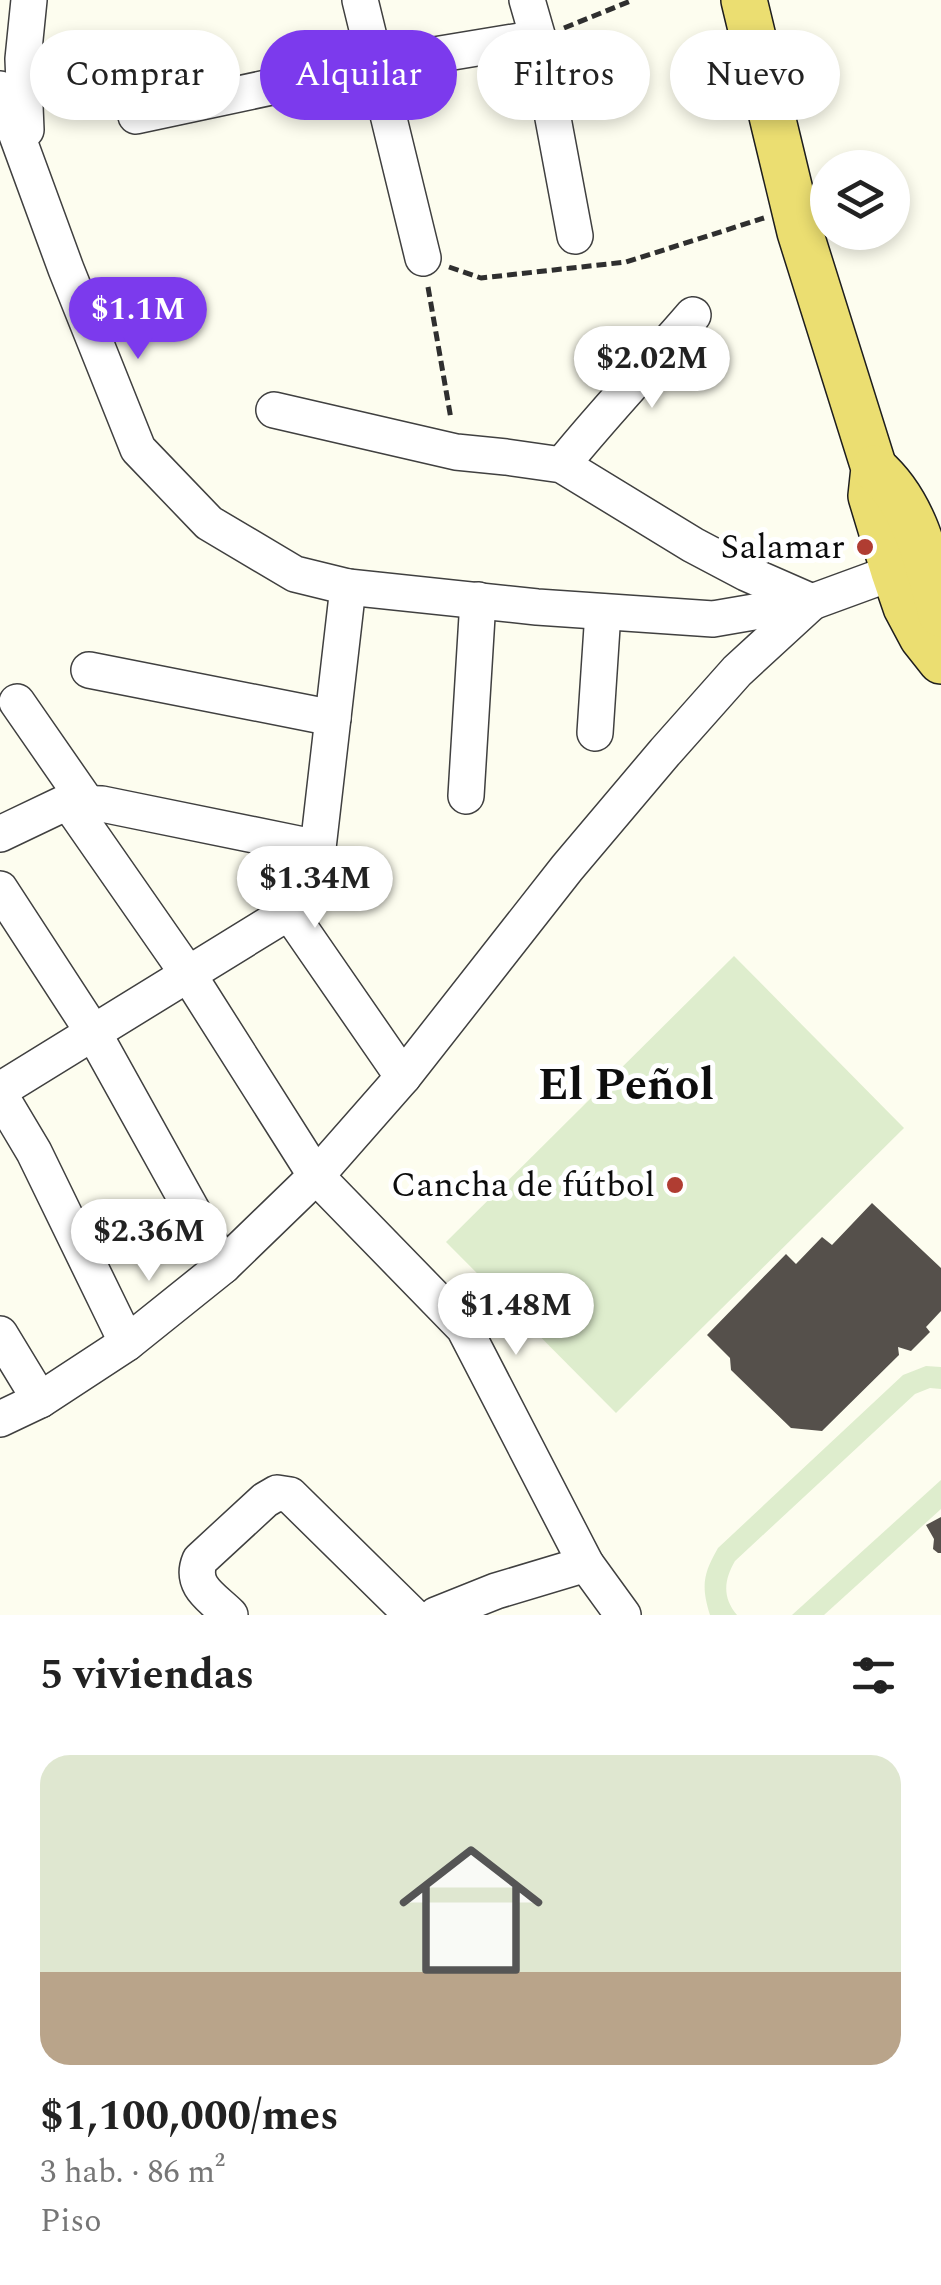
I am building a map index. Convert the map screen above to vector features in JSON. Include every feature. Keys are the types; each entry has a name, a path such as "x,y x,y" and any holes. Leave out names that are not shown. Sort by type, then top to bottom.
{"main road":[{"path":"755,9 800,232 874,468 871,496 914,622 941,661"},
{"path":"874,468 890,482 911,515 941,614"}],"street":[{"path":"28,166 22,59 29,0"},
{"path":"360,0 366,30"},
{"path":"527,0 536,30"},
{"path":"0,89 138,449 209,523 294,574 348,586 478,600 713,619 812,602 894,572"},
{"path":"388,120 423,258"},
{"path":"553,120 575,236"},
{"path":"562,465 693,314"},
{"path":"274,410 456,452 562,465 694,545 812,602"},
{"path":"127,1343 34,1152 0,1092 289,912 310,888 348,586"},
{"path":"466,796 478,600"},
{"path":"0,1419 40,1400 127,1343 222,1266 316,1176 403,1077 567,868 665,752 737,671 812,602"},
{"path":"596,732 602,612"},
{"path":"89,670 333,718"},
{"path":"17,702 316,1176 464,1328 586,1564 623,1615"},
{"path":"0,834 78,803 102,804 318,848"},
{"path":"0,889 92,1032 222,1266"},
{"path":"289,912 403,1077"},
{"path":"0,1334 40,1400"},
{"path":"230,1615 197,1583 195,1572 200,1560 277,1492 290,1496 412,1615"},
{"path":"436,1615 496,1591 586,1564"}],"path":[{"path":"558,30 633,0"},
{"path":"456,452 423,258 481,278 626,262 795,208"}],"green space":[{"name":"Cancha de fútbol","path":"734,956 904,1128 616,1413 446,1242"},
{"path":"926,1366 941,1367 941,1389 930,1388 915,1394 735,1561 726,1588 737,1615 710,1615 705,1580 718,1548 903,1375"},
{"path":"941,1480 941,1509 824,1615 792,1615"}],"building":[{"path":"872,1203 941,1268 941,1311 926,1327 930,1332 911,1351 898,1347 899,1355 822,1431 791,1428 731,1370 730,1358 707,1335 786,1254 796,1264 822,1237 832,1245"},
{"path":"941,1517 938,1553 933,1549 934,1539 926,1525"}],"place":[{"name":"Salamar","path":"865,547"},
{"name":"Cancha de fútbol","path":"675,1185"}],"district":[{"name":"El Peñol","path":"626,1085"}]}
